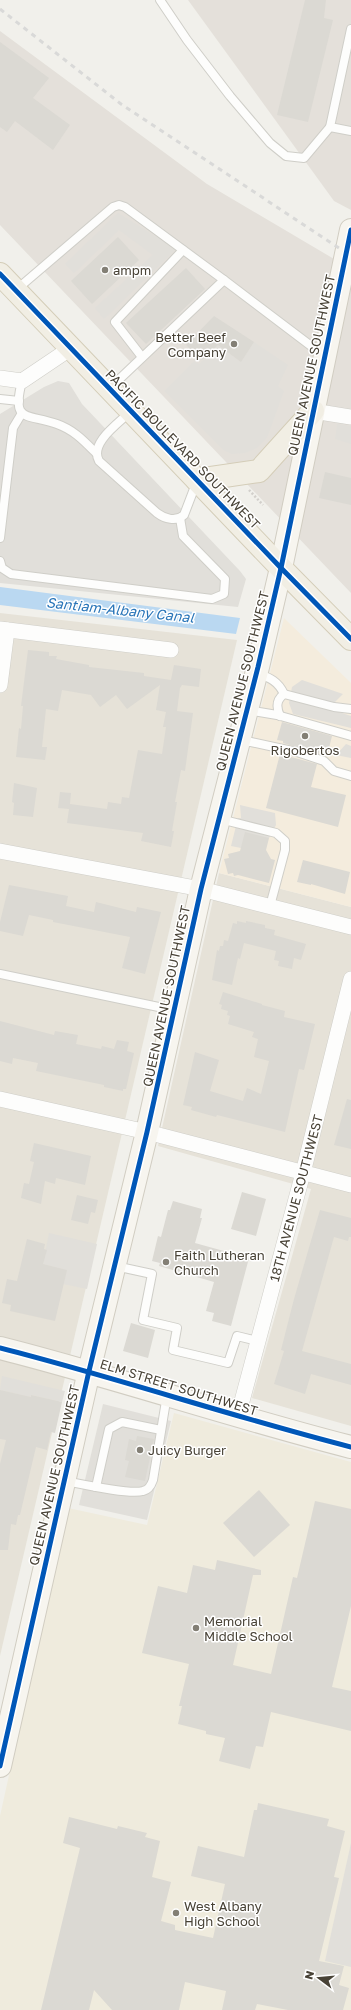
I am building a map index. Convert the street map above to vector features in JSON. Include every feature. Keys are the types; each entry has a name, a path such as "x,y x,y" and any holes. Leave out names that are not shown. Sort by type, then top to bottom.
{"main road":[{"name":"QUEEN AVENUE SOUTHWEST","path":"0,1766 89,1371 148,1132 201,889 247,710 281,568 351,230"},
{"name":"PACIFIC BOULEVARD SOUTHWEST","path":"0,274 281,568 351,639"},
{"path":"197,480 260,471 313,411"},
{"name":"ELM STREET SOUTHWEST","path":"0,1348 89,1371 238,1416 351,1447"}],"street":[{"path":"0,378 22,381 71,348"},
{"path":"313,411 351,417"},
{"path":"0,685 4,629 171,650"},
{"path":"0,852 201,889 351,927"},
{"name":"18TH AVENUE SOUTHWEST","path":"238,1416 304,1173 351,979"},
{"path":"0,1099 148,1132 351,1185"}],"lane":[{"path":"160,0 187,40 230,96 270,143 286,156 304,158 330,127 351,29"},
{"path":"330,127 351,131"},
{"path":"16,290 113,207 119,205 126,207 324,356"},
{"path":"142,357 115,322 183,250"},
{"path":"109,388 224,280"},
{"path":"22,381 19,401 22,413 26,417 57,424 73,431 96,453 99,461 157,513 167,518 180,518 184,515 197,480"},
{"path":"0,399 19,401"},
{"path":"96,453 101,441 131,411"},
{"path":"0,538 13,428 22,413"},
{"path":"0,561 2,568 11,574 212,599 224,594 225,579 183,536 180,518"},
{"path":"256,673 273,680 280,685 284,694"},
{"path":"284,694 334,707 351,709"},
{"path":"280,716 276,707 279,698 284,694"},
{"path":"247,710 280,716 351,736"},
{"path":"239,742 252,742 297,752 324,762 334,771 351,776"},
{"path":"219,819 276,833 285,841 285,850 270,906"},
{"path":"0,974 174,1011"},
{"path":"115,1266 152,1274 143,1320 177,1328 173,1350 228,1363 237,1336 258,1341"},
{"path":"64,1481 96,1487 141,1492 148,1488 153,1480 168,1395"},
{"path":"96,1487 109,1430 122,1422 161,1430"}],"path":[{"path":"249,490 263,505"}],"shaded area":[{"path":"188,0 351,0 351,210 334,201"},
{"path":"0,31 207,184 351,269 351,593 0,225"},
{"path":"118,213 176,249 104,319 95,308 153,255 119,230 74,273 65,264"},
{"path":"254,342 288,365 278,386 284,391 267,438 257,448 245,453 232,454 223,450 164,391 194,361 199,364 218,345 241,362"},
{"path":"58,381 69,383 82,404 240,571 246,579 238,607 0,583 0,414 44,387"},
{"path":"337,424 351,426 351,444 335,439"},
{"path":"0,613 237,640 0,1656"},
{"path":"284,618 351,683 351,907 219,873"},
{"path":"302,680 343,694 335,702 333,710 351,716 351,728 293,714 289,703 292,687"},
{"path":"346,744 351,746 351,758 336,755"},
{"path":"240,805 275,813 276,825 269,838 241,848 231,846 238,818 241,818"},
{"path":"219,873 351,907 351,1426 252,1398 311,1189 158,1146"},
{"path":"49,1233 97,1244 87,1289 63,1284 66,1270 43,1264"},
{"path":"2,1376 65,1391 62,1402 0,1390"},
{"path":"103,1404 171,1421 147,1520 79,1505"},
{"path":"174,1413 351,1462 351,2010 0,2010 0,1816 68,1508 147,1525"},
{"path":"351,1843 351,1967 325,1961"}],"water":[{"name":"Santiam-Albany Canal","path":"0,587 240,618 236,634 0,605"}],"building":[{"path":"305,0 326,0 324,18 333,20 308,122 277,115"},
{"path":"0,42 49,78 33,98 70,125 53,150 15,121 7,132 0,127"},
{"name":"ampm","path":"118,237 139,260 92,304 71,281"},
{"path":"186,268 205,289 146,344 126,323"},
{"path":"214,316 254,342 241,362 218,345 202,360 186,345"},
{"path":"325,472 351,478 351,505 319,498"},
{"path":"28,650 49,652 49,656 57,656 56,659 89,665 89,667 144,673 144,676 171,680 174,665 201,669 199,687 182,685 180,688 177,711 193,713 185,771 181,770 175,802 177,802 171,847 141,841 143,833 67,823 69,809 58,808 60,792 71,793 70,804 107,809 108,802 121,804 122,797 129,798 138,750 162,754 166,727 163,727 166,712 156,710 160,685 127,709 116,695 100,707 91,695 62,690 58,711 46,709 42,747 47,747 45,760 16,757 19,728 21,729 23,706 21,706"},
{"name":"Rigobertos","path":"282,722 332,736 328,752 320,750 319,754 277,740"},
{"path":"280,754 317,764 311,787 346,795 338,827 266,808"},
{"path":"14,783 37,788 33,817 13,815 14,803 12,802"},
{"path":"245,832 269,838 266,850 271,859 275,860 269,883 238,875 234,876 233,873 228,874 224,859 229,858 228,854 240,851"},
{"path":"303,860 350,872 345,894 311,884 297,882"},
{"path":"9,885 68,896 66,906 94,912 96,902 136,912 137,907 161,912 145,974 122,968 130,937 53,922 53,920 29,915 23,936 0,931 0,922"},
{"path":"237,921 246,923 246,921 265,925 265,928 275,930 274,935 306,944 301,960 294,958 292,969 278,966 279,961 274,960 276,951 244,943 240,959 238,958 232,985 212,980 217,950 219,951 220,946 223,946 224,940 228,941 233,923 237,924"},
{"path":"223,992 285,1011 284,1017 315,1024 304,1070 299,1069 285,1132 217,1115 216,1117 191,1110 192,1107 183,1105 195,1052 219,1060 210,1091 243,1101 247,1088 261,1094 269,1061 254,1057 258,1039 252,1037 254,1032 228,1024 230,1016 227,1015 228,1011 221,1009 222,1005 219,1004"},
{"path":"0,1021 54,1035 55,1031 78,1035 76,1044 101,1049 102,1046 114,1049 117,1040 129,1042 127,1051 134,1053 126,1089 123,1089 123,1091 104,1087 104,1085 36,1071 38,1063 13,1058 12,1064 0,1061"},
{"path":"347,1099 351,1100 351,1149 334,1145"},
{"path":"34,1143 91,1156 85,1185 56,1178 55,1184 45,1181 41,1204 21,1198 24,1183 29,1184 34,1162 30,1161"},
{"path":"242,1192 266,1199 256,1236 231,1229"},
{"path":"77,1195 98,1200 95,1213 91,1212 88,1224 71,1220"},
{"path":"173,1201 202,1209 200,1218 202,1218 195,1243 249,1258 231,1326 212,1321 214,1313 206,1311 214,1282 159,1266 160,1263 152,1261 158,1236 161,1237 168,1210 170,1210"},
{"path":"320,1210 351,1218 351,1237 349,1237 348,1241 334,1237 302,1351 351,1364 351,1385 311,1374 305,1394 274,1384 284,1351 281,1350 294,1299"},
{"path":"27,1239 45,1244 44,1249 47,1250 43,1264 67,1270 55,1321 10,1311 11,1305 2,1303 7,1279 17,1281"},
{"path":"131,1323 155,1330 148,1358 123,1351"},
{"path":"0,1390 62,1402 55,1433 51,1432 47,1450 36,1447 20,1515 18,1515 16,1525 11,1524 8,1550 0,1550 0,1464 6,1440 0,1439"},
{"name":"Juicy Burger","path":"137,1436 154,1439 145,1481 125,1477 129,1461 125,1460 129,1439 136,1441"},
{"path":"259,1490 290,1525 254,1557 223,1523"},
{"path":"315,1501 351,1509 351,1606 332,1687 351,1691 351,1731 271,1712 263,1747 256,1746 250,1769 219,1761 225,1738 206,1734 206,1731 178,1724 182,1706 179,1706 189,1664 142,1653 158,1586 187,1593 193,1565 215,1570 217,1560 261,1570 261,1575 253,1575 233,1665 271,1674 293,1577 297,1578"},
{"path":"258,1803 329,1819 327,1826 345,1831 334,1877 339,1878 319,1961 344,1966 339,1985 349,1988 343,2010 288,2010 257,2004 255,2010 222,2010 226,1991 185,1982 179,2010 112,2010 94,1990 89,2010 41,2010 80,1848 63,1843 69,1817 117,1829 118,1826 147,1833 145,1837 160,1841 152,1877 171,1882 161,1921 175,1925 175,1930 213,1938 225,1884 191,1876 198,1846 244,1857 254,1810 257,1810"}],"railway":[{"path":"0,9 121,104 351,256"}],"cycle path":[{"path":"0,1766 89,1371 147,1132 201,889 258,667 281,568 351,230"},
{"path":"0,274 281,568 351,639"},
{"path":"0,1348 351,1447"}],"place":[{"name":"ampm","path":"105,270"},
{"name":"Better Beef Company","path":"234,344"},
{"name":"Rigobertos","path":"305,736"},
{"name":"Faith Lutheran Church","path":"166,1262"},
{"name":"Juicy Burger","path":"140,1450"},
{"name":"Memorial Middle School","path":"196,1628"},
{"name":"West Albany High School","path":"176,1913"}]}
